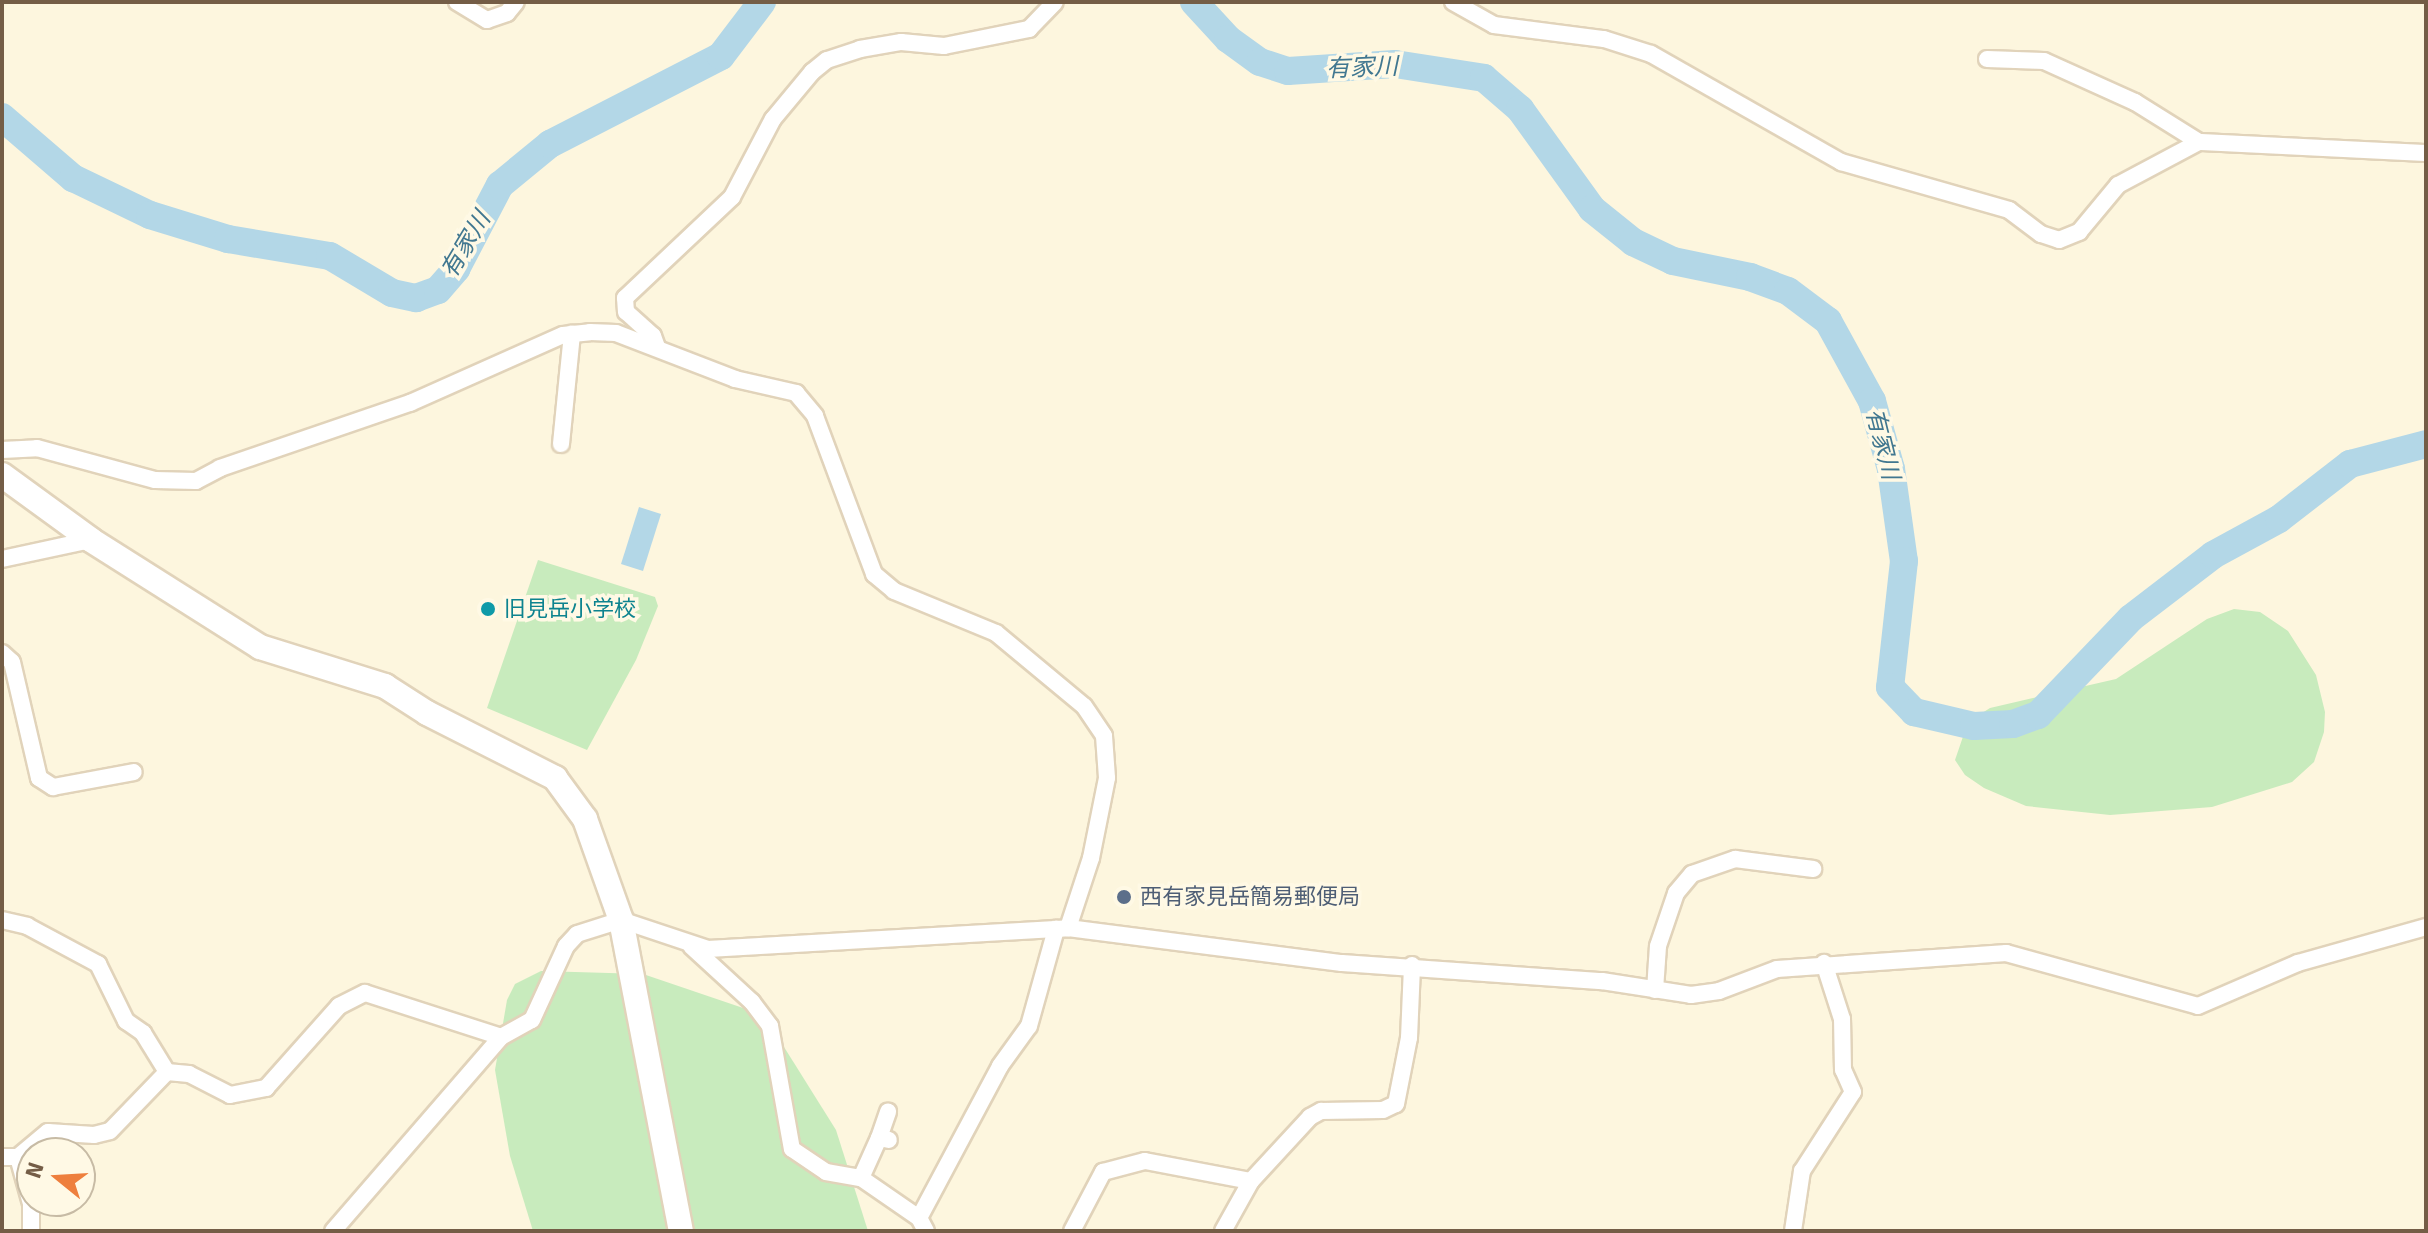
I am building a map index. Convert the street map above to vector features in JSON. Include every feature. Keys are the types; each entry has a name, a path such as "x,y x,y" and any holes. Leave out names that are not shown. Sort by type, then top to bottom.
{"street":[{"path":"457,2 487,20 507,13 516,2"},
{"path":"657,347 653,336 626,312 625,298 732,197 773,119 812,72 827,60 860,49 901,42 944,46 1029,29 1055,2"},
{"path":"1453,2 1494,25 1604,39 1651,54 1841,162 2009,210 2041,234 2059,240 2079,232 2118,185 2199,142"},
{"path":"1987,59 2044,61 2135,102 2199,142 2426,153"},
{"path":"2,450 37,448 155,480 196,481 220,468 410,403 572,334 616,333 735,379 796,393 807,402 874,574 894,591 996,633 1096,722 1109,749 1107,778 1091,858 1062,929 1029,1026 1000,1066 923,1224 861,1178 826,1172 792,1149 770,1026 752,1002 691,946 621,920 577,934 566,946 532,1020 501,1037 333,1231"},
{"path":"561,444 572,334"},
{"path":"2,475 91,540 260,647 385,686 427,713 555,778 585,819 621,920 681,1231"},
{"path":"2,559 91,540"},
{"path":"2,653 12,662 39,778 53,787 134,772"},
{"path":"1655,990 1658,946 1676,893 1692,874 1735,859 1813,869"},
{"path":"2,920 27,926 98,964 126,1021 143,1033 167,1072"},
{"path":"691,946 1062,929 1342,963 1412,965 1691,995 1719,991 1777,969 1824,963 2006,953 2198,1006 2298,963 2426,927"},
{"path":"1793,1231 1802,1171 1853,1092 1843,1070 1842,1019 1824,963"},
{"path":"1223,1231 1251,1181 1321,1111 1383,1110 1396,1104 1409,1038 1412,965"},
{"path":"167,1072 189,1074 230,1095 266,1088 339,1006 365,993 501,1037"},
{"path":"31,1231 31,1204 10,1157 41,1133 110,1131 167,1072"},
{"path":"861,1178 884,1139 888,1112"},
{"path":"1072,1231 1103,1172 1145,1161 1251,1181"}],"green space":[{"path":"538,560 655,597 658,606 636,660 587,750 487,708"},
{"path":"2234,609 2260,612 2288,631 2316,675 2325,712 2324,732 2314,762 2292,782 2212,807 2110,815 2026,806 1984,788 1965,775 1955,760 1968,722 1990,708 2116,679 2207,619"},
{"path":"541,971 643,974 749,1010 779,1039 836,1130 868,1231 533,1231 510,1156 495,1070 507,1000 515,984"}],"water":[{"path":"639,507 661,514 643,571 621,564"}],"waterway":[{"name":"有家川","path":"2,117 73,178 150,215 228,239 330,256 392,293 416,298 438,290 456,269 500,185 550,144 721,56 762,2"},
{"name":"有家川","path":"1194,2 1228,39 1260,62 1288,71 1395,64 1484,78 1520,109 1592,209 1633,242 1673,261 1750,277 1788,291 1828,321 1872,401 1891,469 1904,561 1890,687 1914,712 1974,726 2013,724 2038,715 2131,618 2213,555 2279,519 2350,464 2426,444"}],"place":[{"name":"旧見岳小学校","path":"488,609"},
{"name":"西有家見岳簡易郵便局","path":"1124,897"}]}
